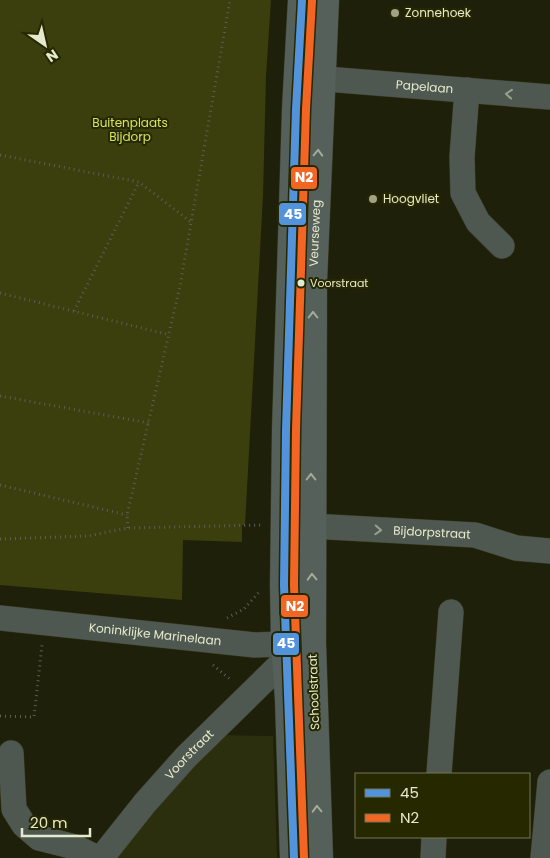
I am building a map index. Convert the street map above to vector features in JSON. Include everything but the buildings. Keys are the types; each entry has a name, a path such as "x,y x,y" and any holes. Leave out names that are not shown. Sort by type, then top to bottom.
{"main road":[{"name":"Veurseweg","path":"297,526 313,282 310,78 302,0"},
{"name":"Veurseweg","path":"310,78 325,0"},
{"name":"Schoolstraat","path":"297,526 312,643 319,858"},
{"name":"Schoolstraat","path":"294,858 290,705 285,652 297,526"}],"street":[{"name":"Papelaan","path":"310,78 550,97"},
{"path":"467,90 462,157 463,193 478,222 502,246"},
{"name":"Bijdorpstraat","path":"297,526 475,535 516,548 550,551"},
{"path":"439,773 451,612"},
{"name":"Koninklijke Marinelaan","path":"0,618 255,644 285,652 312,643"},
{"name":"Voorstraat","path":"103,858 145,803 285,652"},
{"path":"11,752 14,809 24,825 39,838 75,847 97,858"},
{"path":"543,858 550,782"},
{"path":"433,858 434,838"}],"path":[{"path":"128,528 127,515 170,335 230,0"},
{"path":"0,155 139,182 191,222"},
{"path":"74,311 139,182"},
{"path":"0,293 170,335"},
{"path":"0,396 149,424"},
{"path":"0,485 127,515"},
{"path":"0,539 88,536 128,528 297,526"},
{"path":"0,716 34,717 42,644"}],"shaded area":[{"path":"221,735 273,736 277,858 108,858"}],"green space":[{"name":"Buitenplaats Bijdorp","path":"0,0 271,0 266,76 263,196 245,525 242,525 242,542 183,540 182,600 0,585"}],"transit line":[{"name":"45","path":"294,858 284,585 286,430 296,109 302,0"},
{"name":"N2","path":"304,858 294,585 296,430 306,109 312,1"}],"place":[{"name":"Zonnehoek","path":"395,13"},
{"name":"Hoogvliet","path":"373,199"},
{"name":"Voorstraat","path":"301,283"}]}
